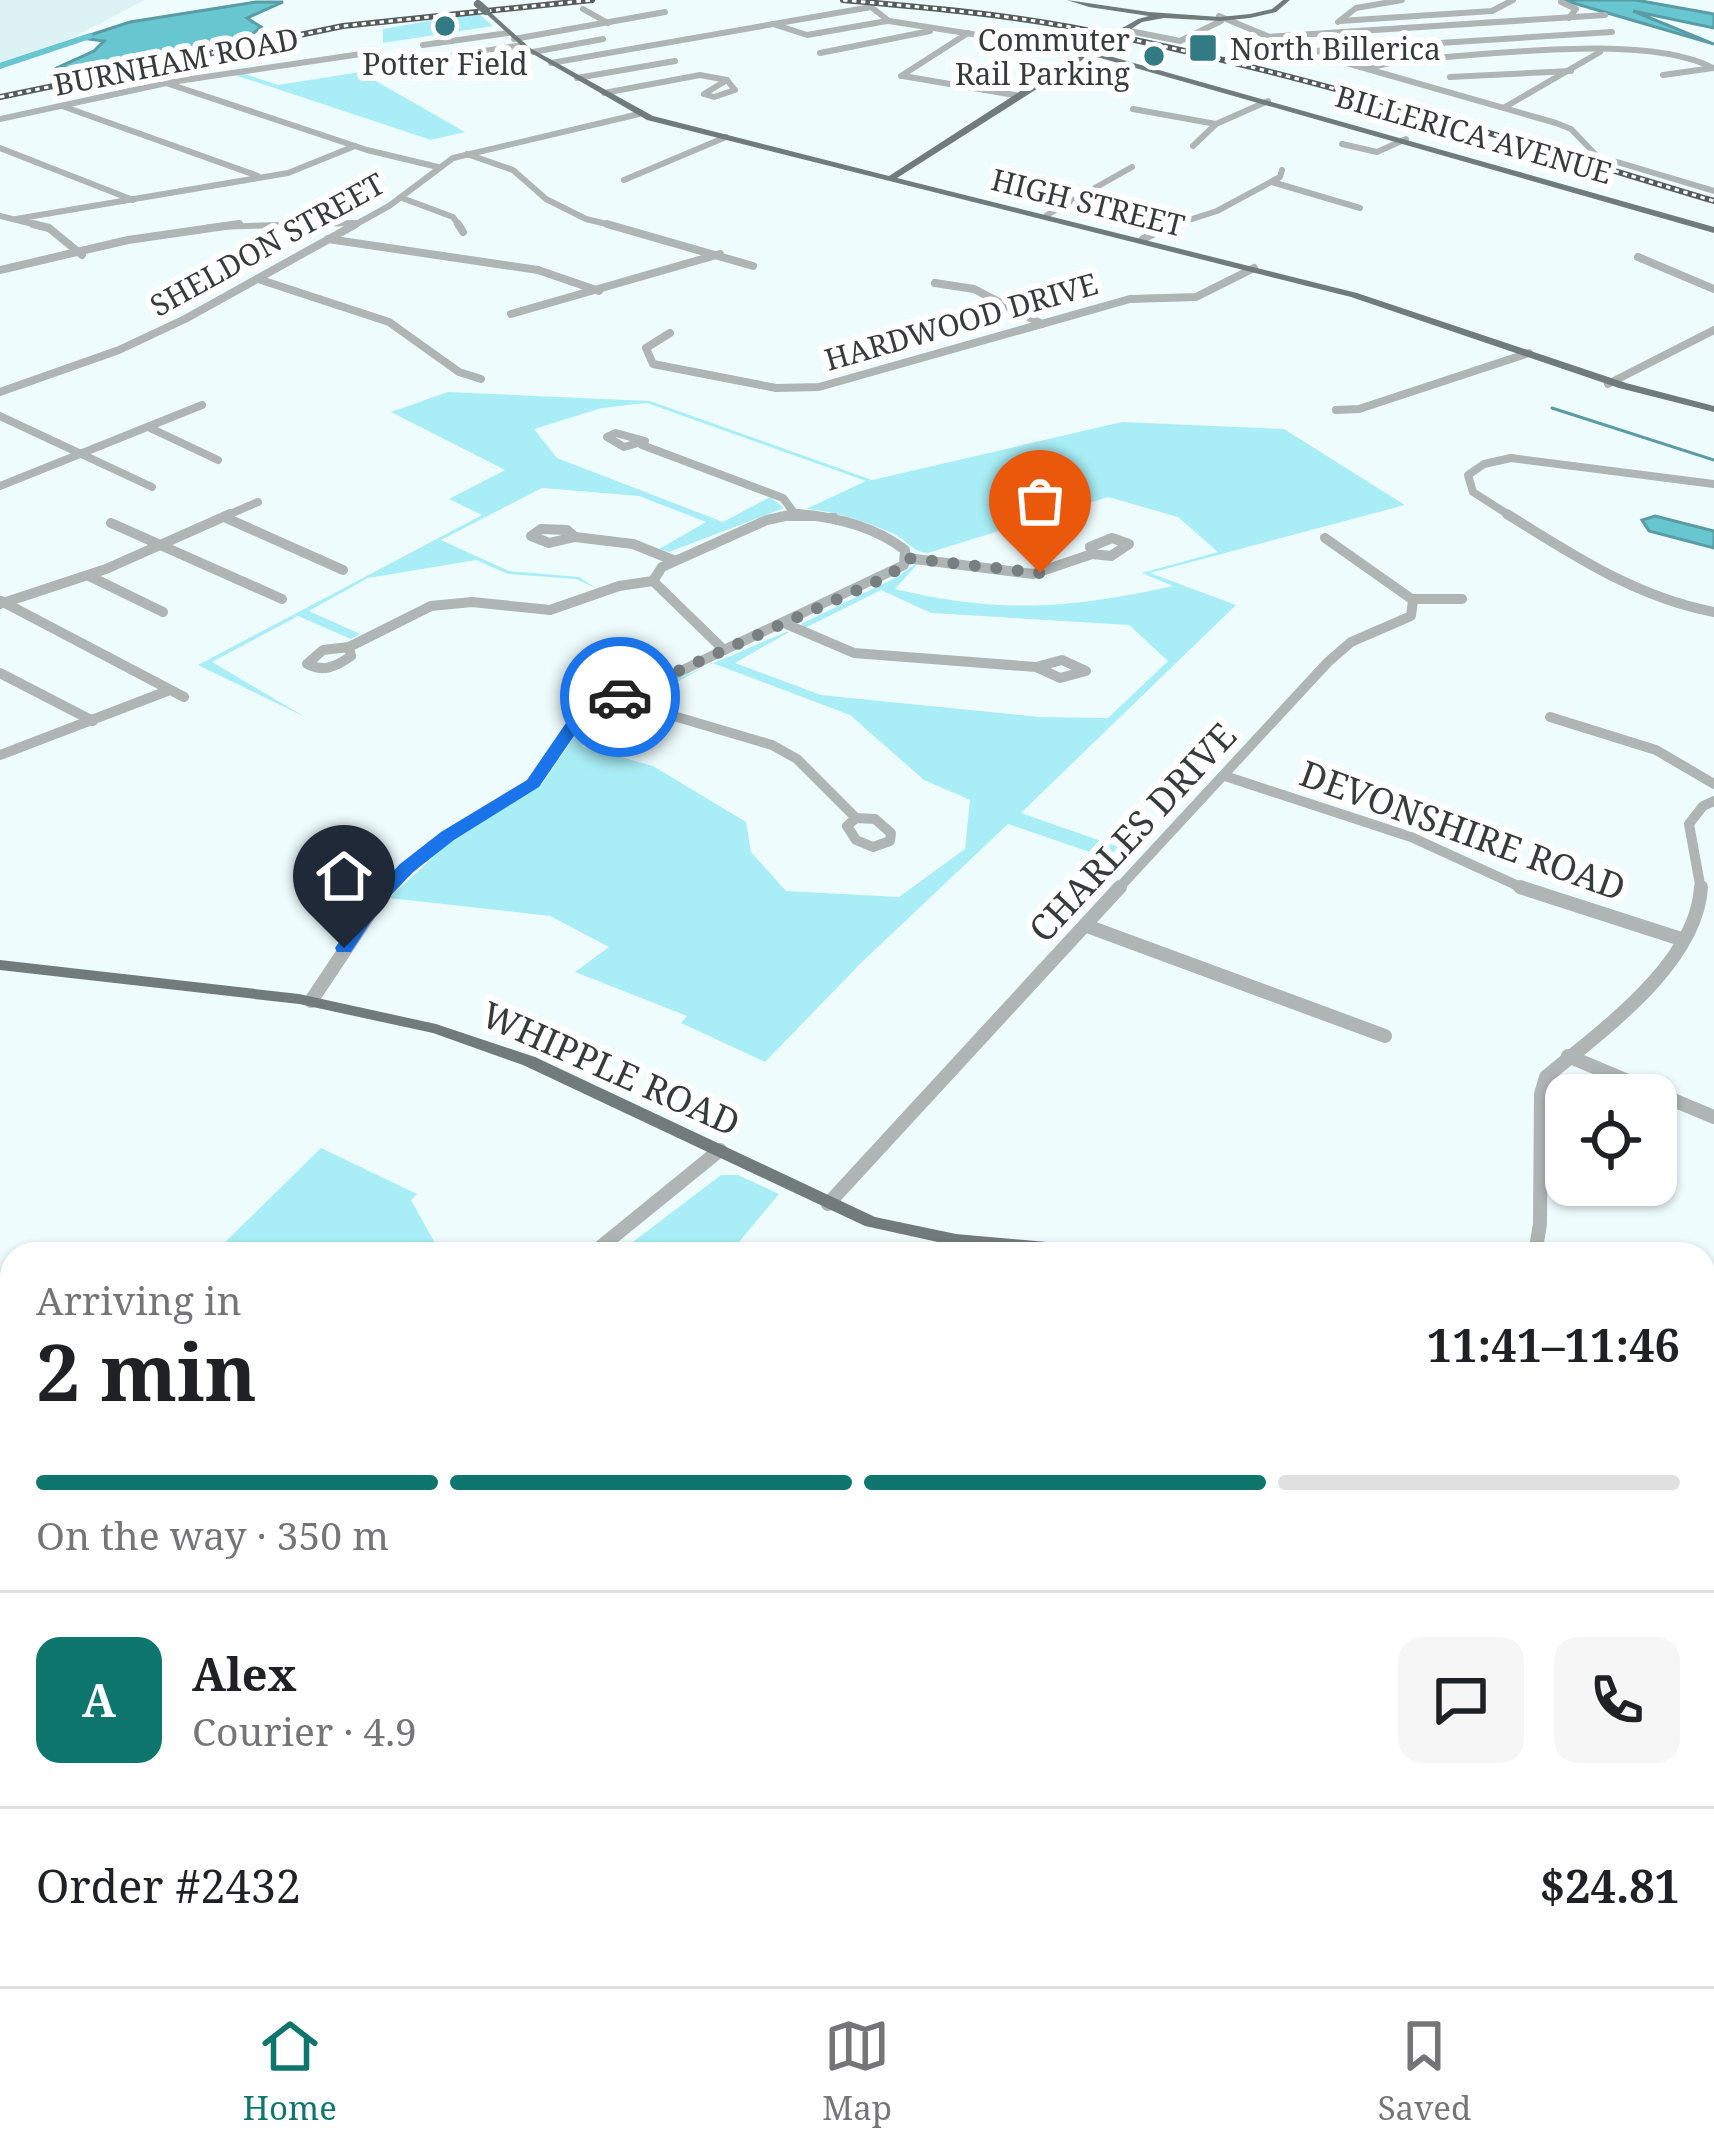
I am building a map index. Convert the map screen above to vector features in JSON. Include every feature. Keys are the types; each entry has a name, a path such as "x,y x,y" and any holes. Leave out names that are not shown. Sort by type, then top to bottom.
{"main road":[{"path":"1070,0 1126,13 1220,19 1264,15 1285,5"},
{"name":"HIGH STREET","path":"479,5 519,42 639,114 1430,316 1608,384 1714,409"},
{"path":"1126,13 1140,20"},
{"path":"891,178 1140,20 1163,16"},
{"name":"BILLERICA AVENUE","path":"1087,52 1714,230"},
{"name":"WHIPPLE ROAD","path":"0,964 311,1001 436,1029 529,1061 827,1204 914,1233 1000,1242"}],"street":[{"path":"1324,30 1356,8 1402,0"},
{"path":"1340,21 1499,10 1513,0"},
{"path":"1433,2 1434,27 1450,77"},
{"path":"1561,2 1576,9 1569,18"},
{"path":"551,63 874,8 888,21"},
{"path":"584,9 608,22"},
{"path":"418,61 665,12"},
{"path":"1266,38 1324,30 1606,15"},
{"path":"1125,29 1180,41 1220,19 1307,52 1571,129 1591,152 1608,160 1714,190"},
{"name":"BILLERICA AVENUE","path":"772,24 804,35 888,21 1087,52"},
{"path":"820,53 944,30"},
{"path":"969,32 900,74 1020,96"},
{"path":"1307,52 1612,32"},
{"path":"423,45 603,39"},
{"path":"1366,68 1405,60 1656,49 1692,57 1713,68"},
{"path":"1505,107 1601,51"},
{"name":"BURNHAM ROAD","path":"0,119 165,83 362,54"},
{"path":"577,78 675,61"},
{"path":"1663,75 1713,68"},
{"path":"1431,87 1450,77 1570,71"},
{"path":"604,93 700,75 727,80 735,84 734,91 704,95 727,80"},
{"path":"165,83 355,146 438,167"},
{"path":"1192,146 1216,124 1268,101"},
{"path":"61,106 263,178"},
{"path":"1133,109 1216,124"},
{"name":"SHELDON STREET","path":"2,390 138,341 402,198 438,167 466,153 639,114"},
{"path":"624,180 726,137"},
{"path":"1342,144 1377,152 1406,139"},
{"path":"16,219 263,178 302,169 355,146"},
{"path":"0,148 135,201"},
{"path":"466,153 520,174 546,199 586,219 753,266"},
{"path":"1047,215 1132,167"},
{"path":"1143,239 1181,220 1217,212 1272,182 1282,170"},
{"path":"1272,182 1360,208"},
{"path":"402,198 453,217 463,232"},
{"path":"0,215 50,228 82,255"},
{"path":"0,270 82,255 128,240 272,221 354,223"},
{"path":"328,238 389,253 560,272 599,291"},
{"path":"511,314 721,254"},
{"path":"1638,257 1714,289"},
{"name":"HARDWOOD DRIVE","path":"670,333 646,348 653,364 776,388 803,388 1130,298 1196,297 1254,268"},
{"path":"258,278 388,322 459,372 481,379"},
{"path":"935,283 974,289 1042,324"},
{"path":"1608,384 1714,330"},
{"path":"1336,410 1359,409 1529,353"},
{"path":"0,486 202,405"},
{"path":"0,416 152,487"},
{"path":"148,427 218,460"},
{"path":"642,445 778,496 795,514"},
{"path":"1714,484 1511,458 1484,464 1468,475 1474,492 1483,500 1552,542 1672,602 1714,612"},
{"path":"2,602 89,576 258,502"},
{"path":"653,581 658,570 673,560 767,520 795,514 826,515 888,537 902,546 907,558"},
{"path":"224,517 343,570"},
{"path":"111,523 282,598"},
{"path":"575,537 626,542 673,560"},
{"path":"1324,538 1412,599 1462,599"},
{"path":"311,1001 361,921 398,876 448,836 533,783 550,765 567,731 616,699 891,575 907,558 1033,574 1092,554"},
{"path":"89,576 163,612"},
{"path":"349,647 431,605 472,602 550,610 626,584 653,581"},
{"path":"653,581 658,591 684,610 698,633 725,651"},
{"name":"CHARLES DRIVE","path":"827,1204 1328,662 1368,634 1401,623 1415,608 1412,599"},
{"path":"2,602 184,697"},
{"path":"786,624 854,653 1036,667"},
{"path":"0,673 93,721"},
{"path":"0,755 170,690"},
{"path":"616,699 772,745 797,759 856,818"},
{"path":"1550,716 1656,750 1714,784"},
{"name":"DEVONSHIRE ROAD","path":"1225,776 1412,837 1541,897 1681,939"},
{"path":"1536,1242 1541,1094 1546,1077 1645,997 1681,939 1700,904 1689,824 1703,806 1714,801"},
{"path":"1087,926 1385,1036"},
{"path":"1568,1056 1714,1117"},
{"path":"607,1242 720,1150"}],"shaded area":[{"path":"0,0 145,0 62,43 0,64"},
{"path":"1563,0 1636,0 1714,14 1714,28 1633,11 1714,44"},
{"path":"283,2 247,18 261,27 244,41 95,74 59,67 94,51 104,41 81,38 130,22"},
{"path":"477,12 493,26 383,43 383,29"},
{"path":"360,72 465,132 431,140 232,74 278,85"},
{"path":"448,392 650,401 872,480 1122,422 1284,429 1405,505 1150,573 1236,605 1021,813 1124,849 1140,850 1122,869 1113,860 1008,824 765,1062 681,1023 687,1016 575,972 609,947 550,916 389,898 445,846 542,784 578,731 617,705 582,746 653,766 746,822 751,852 786,891 899,897 965,849 970,800 924,780 850,715 713,663 789,632 735,663 821,695 1040,717 1108,718 1168,661 1129,625 931,613 881,590 805,628 801,624 897,577 921,560 895,589 968,602 1034,606 1173,586 1142,573 1218,552 1178,517 1108,497 923,552 873,525 806,509 866,481 647,403 602,408 534,429 557,458 723,522 770,497 784,508 669,552 659,549 706,522 639,496 542,488 441,540 509,571 579,577 596,588 576,579 508,574 476,560 368,578 309,611 360,634 351,639 298,616 212,662 305,717 198,665 482,515 449,499 505,470 391,412"},
{"path":"1655,516 1714,531 1714,548 1649,531 1642,520"},
{"path":"706,666 642,701 639,695"},
{"path":"321,1148 417,1194 411,1200 434,1242 225,1242"},
{"path":"721,1175 738,1175 779,1194 739,1242 633,1242"}],"waterway":[{"path":"0,66 90,36"},
{"path":"1552,408 1714,460"}],"railway":[{"path":"0,97 343,26 592,0"},
{"path":"843,0 1014,18 1233,62 1714,201"}],"way so far":[{"path":"620,697 891,575 907,558 1040,573"}],"place":[{"name":"Potter Field","path":"445,26"},
{"name":"North Billerica","path":"1203,48"},
{"name":"Commuter Rail Parking","path":"1154,56"}],"route":[{"path":"344,948 374,902 406,868 533,783 550,765 560,740 572,727 620,697"}]}
